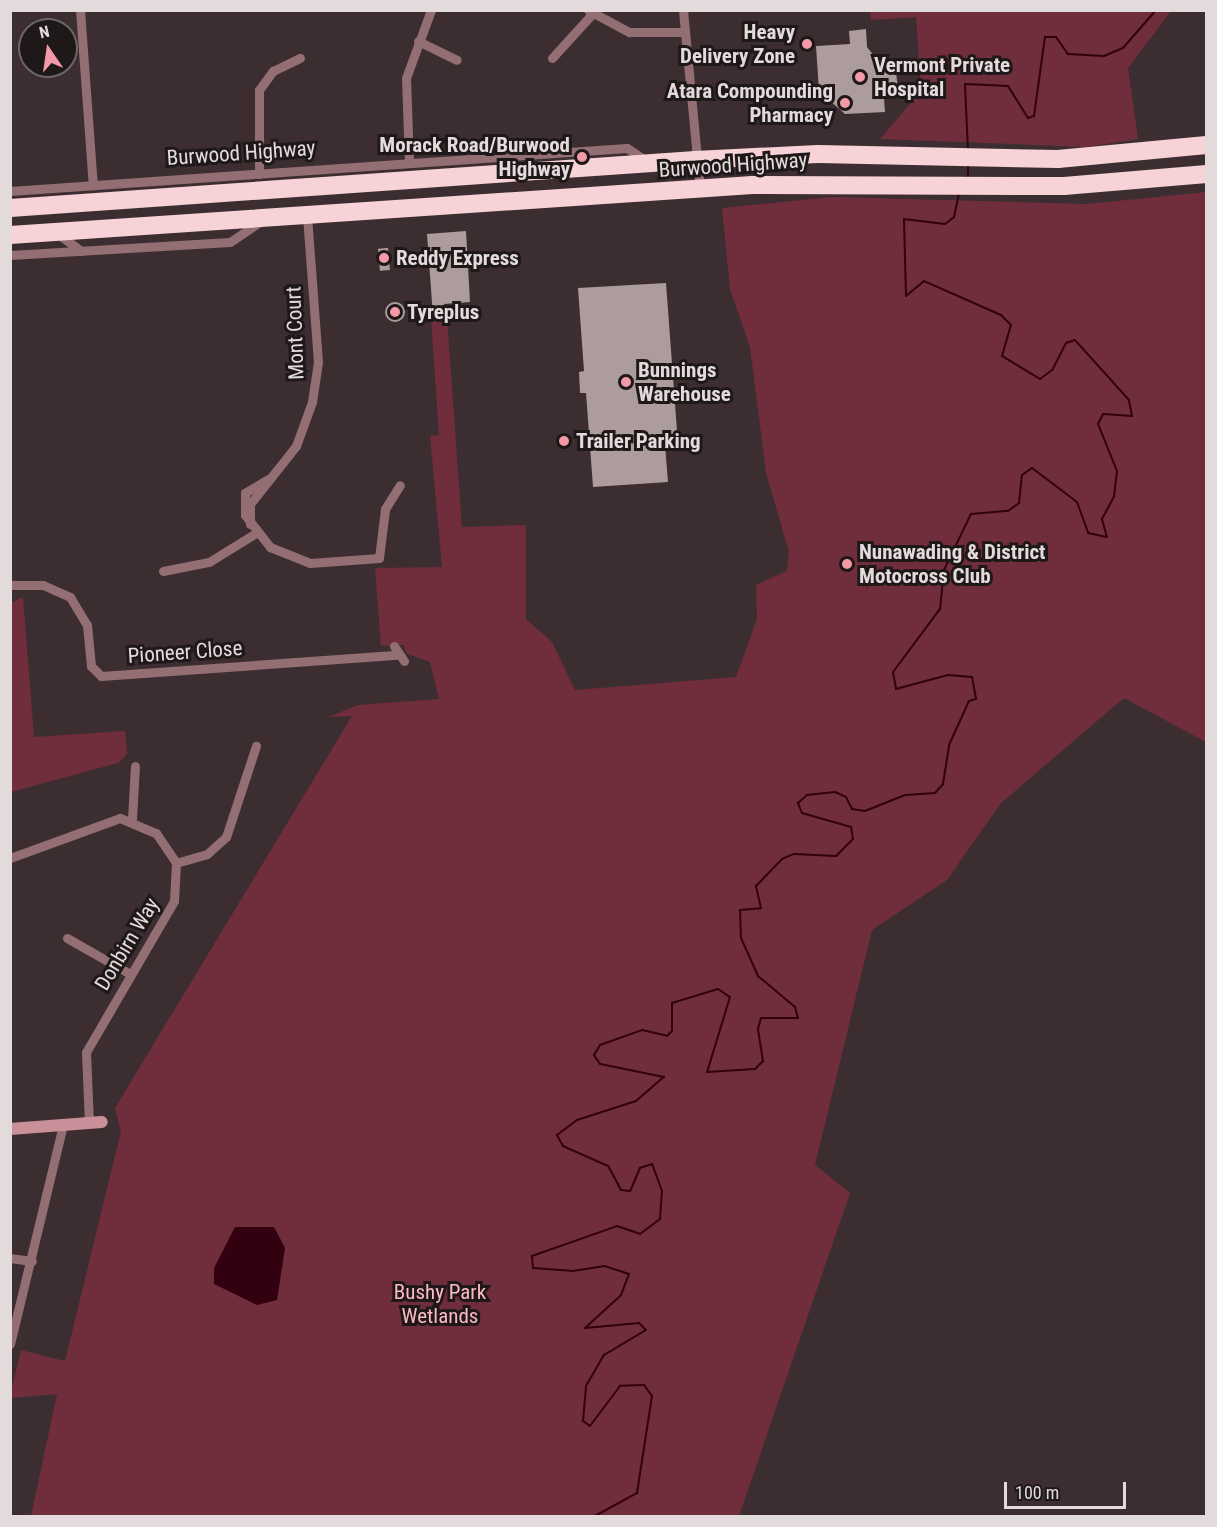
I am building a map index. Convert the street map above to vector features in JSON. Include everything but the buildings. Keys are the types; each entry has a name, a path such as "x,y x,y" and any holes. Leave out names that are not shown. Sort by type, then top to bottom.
{"highway":[{"name":"Burwood Highway","path":"10,208 170,199 695,160 1124,155 1206,145"},
{"name":"Burwood Highway","path":"10,235 307,218 820,182 1095,185 1206,174"}],"main road":[{"path":"10,1129 102,1122"}],"street":[{"path":"80,10 93,186"},
{"path":"409,164 405,85 418,42 431,10"},
{"path":"683,10 695,160 700,189"},
{"path":"552,58 590,13 629,32 684,32"},
{"path":"418,42 457,60"},
{"path":"259,174 259,90 273,71 300,58"},
{"name":"Burwood Highway","path":"10,191 627,148 649,163"},
{"path":"169,180 170,199"},
{"name":"Mont Court","path":"307,218 316,378 304,428 275,474 242,498 250,524 256,533 298,561 373,560 383,550 383,517 398,500 400,485"},
{"path":"10,255 230,242 263,220"},
{"path":"58,234 81,251"},
{"path":"163,571 209,562 256,533"},
{"path":"10,585 36,584"},
{"path":"10,592 36,584"},
{"name":"Pioneer Close","path":"36,584 62,591 79,608 91,666 100,676 398,654"},
{"path":"10,858 108,820 132,819 165,841 176,863 207,854 226,837 256,746"},
{"path":"132,819 135,766"},
{"name":"Donbirn Way","path":"89,1123 86,1052 174,901 176,863"},
{"path":"67,938 130,974"},
{"path":"10,1344 32,1262 57,1152 57,1125"},
{"path":"10,1258 32,1262"}],"green space":[{"path":"870,10 1171,11 1128,68 1138,139 1087,147 880,139 921,91 916,17 871,20"},
{"name":"Bushy Park Wetlands","path":"1206,192 1206,742 1124,698 1001,803 947,880 872,930 815,1165 850,1193 739,1516 31,1516 57,1394 11,1398 11,1392 21,1350 65,1361 121,1131 115,1108 352,716 328,717 358,705 439,699 430,662 407,654 403,645 381,646 375,568 442,567 430,436 439,435 431,318 447,317 462,527 526,525 526,619 552,642 575,690 736,677 757,619 756,585 787,571 789,552 766,473 750,347 730,289 722,208 832,197 1087,204"},
{"path":"23,597 34,737 125,731 127,754 118,763 11,792 11,603"}],"shaded area":[{"path":"235,1227 274,1227 285,1248 277,1300 257,1305 214,1284 214,1268"}],"waterway":[{"path":"968,151 965,84 1008,86 1028,118 1034,116 1045,37 1056,37 1068,54 1104,56 1123,48 1156,10"},
{"path":"968,166 968,178"},
{"path":"595,1516 637,1493 652,1396 644,1385 620,1386 590,1426 583,1421 586,1386 604,1355 646,1330 639,1323 585,1328 621,1295 629,1274 605,1266 574,1271 533,1268 532,1256 617,1226 640,1234 660,1219 662,1191 652,1164 640,1168 630,1191 621,1190 608,1166 563,1146 557,1135 577,1120 636,1101 664,1077 600,1064 594,1055 600,1045 642,1030 667,1036 672,1031 672,1003 718,989 730,997 707,1072 755,1069 763,1061 758,1029 761,1018 798,1018 795,1007 758,976 741,938 740,910 761,908 756,886 782,859 794,854 836,856 853,839 851,827 802,813 798,803 807,795 835,792 846,797 852,809 865,811 905,795 935,793 943,784 949,745 969,701 976,699 972,677 948,675 896,689 893,672 940,609 944,570 971,514 1008,511 1019,503 1022,475 1032,468 1077,502 1088,533 1107,537 1102,519 1114,496 1117,471 1098,424 1103,414 1132,416 1129,400 1075,340 1066,343 1052,370 1040,379 1002,356 1011,325 1001,315 924,281 906,296 904,219 945,224 954,217 959,194"}],"place":[{"name":"Heavy Delivery Zone","path":"807,44"},
{"name":"Vermont Private Hospital","path":"860,77"},
{"name":"Atara Compounding Pharmacy","path":"845,103"},
{"name":"Morack Road/Burwood Highway","path":"582,157"},
{"name":"Reddy Express","path":"384,258"},
{"name":"Tyreplus","path":"395,312"},
{"name":"Bunnings Warehouse","path":"626,382"},
{"name":"Trailer Parking","path":"564,441"},
{"name":"Nunawading & District Motocross Club","path":"847,564"}]}
